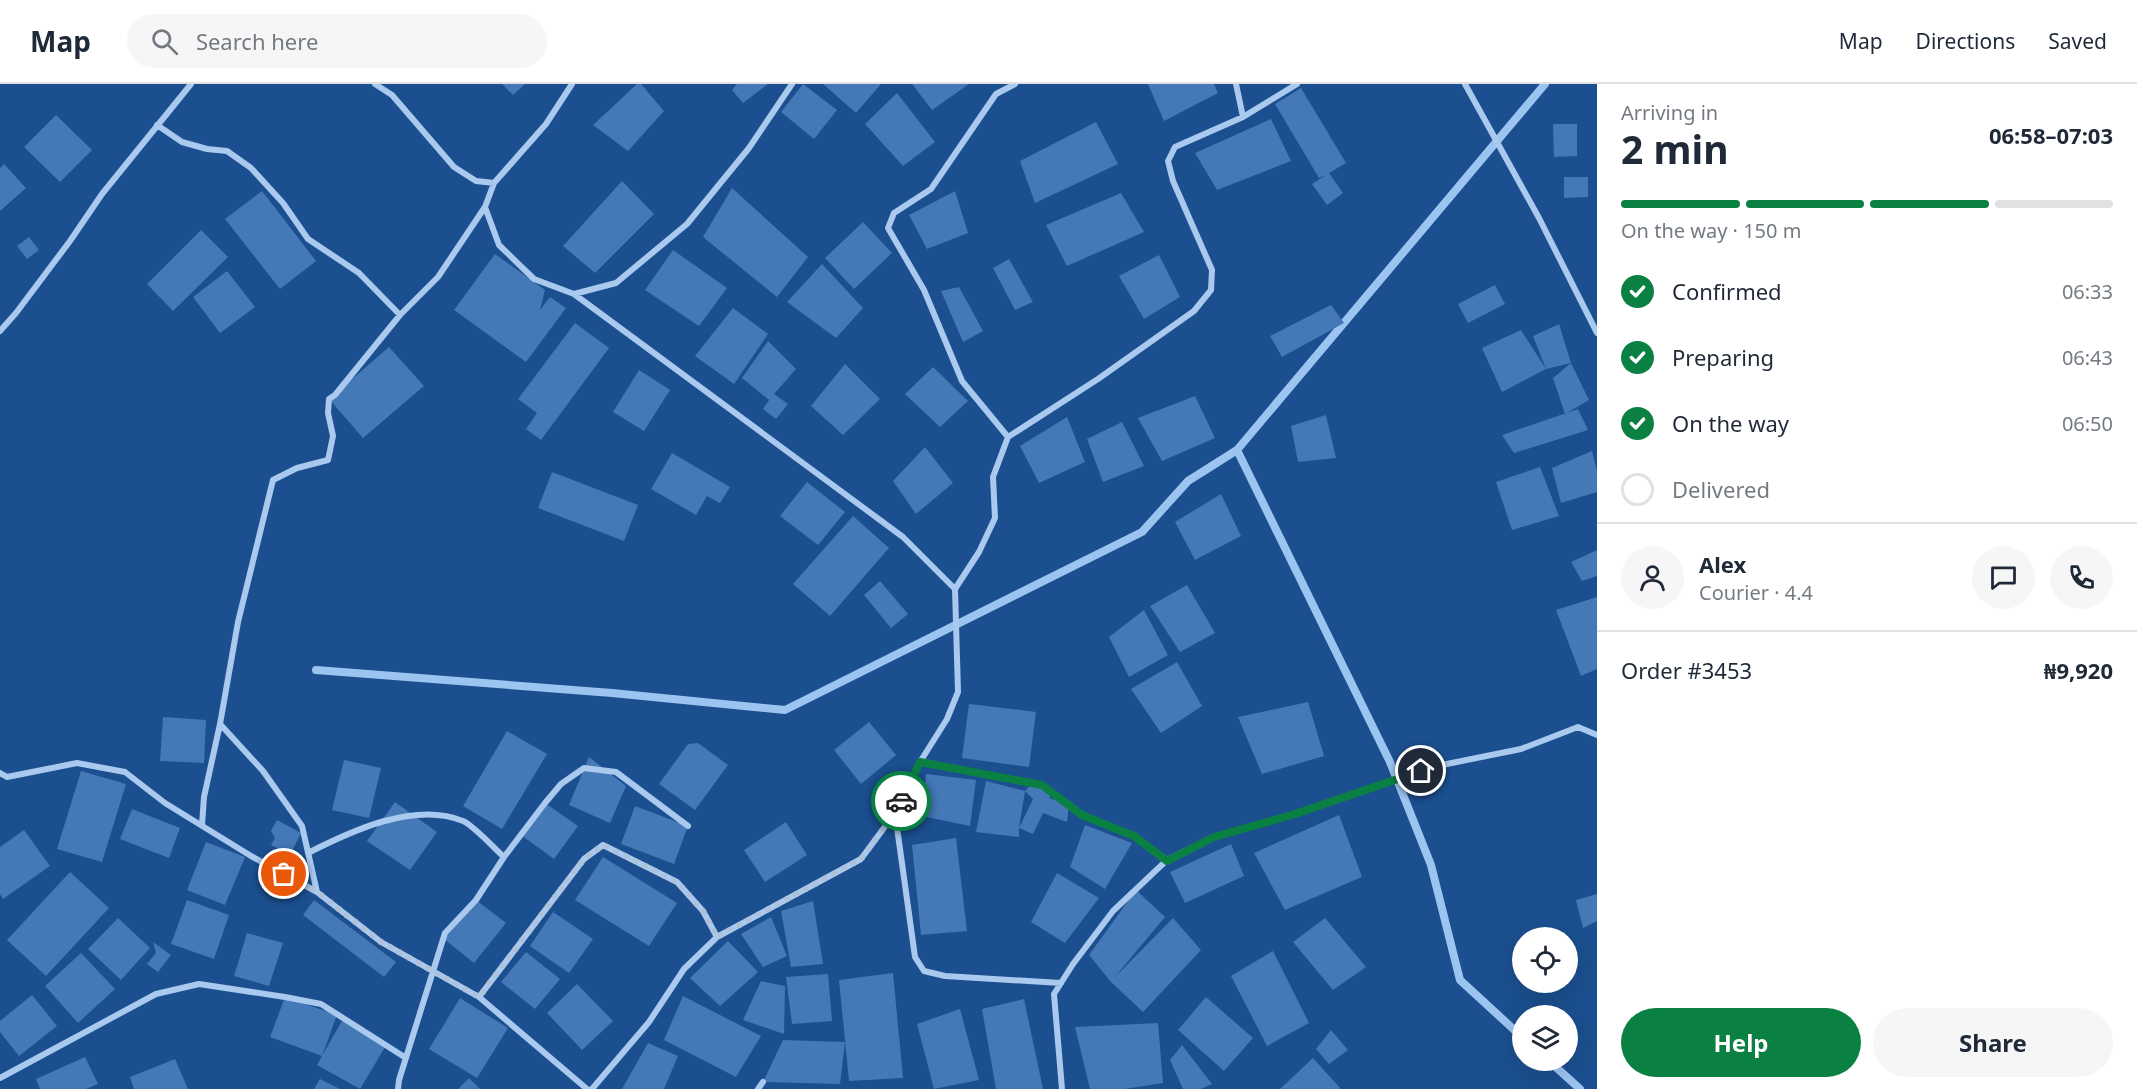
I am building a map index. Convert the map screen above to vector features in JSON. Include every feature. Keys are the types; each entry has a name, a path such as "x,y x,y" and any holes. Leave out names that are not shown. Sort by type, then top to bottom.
{"street":[{"path":"0,331 70,241 102,194 190,84"},
{"path":"375,84 392,95 454,166 476,181 494,183"},
{"path":"202,825 204,797 238,622 273,480 297,468 328,460 333,436 327,413 329,399 335,395 400,315 438,277 485,207 494,183 546,124 572,84"},
{"path":"574,294 616,283 687,224 749,148 792,84"},
{"path":"1008,437 962,381 924,290 888,228 894,213 931,189 996,94 1015,84"},
{"path":"1236,84 1243,117"},
{"path":"592,1089 649,1022 684,969 717,937 861,859 895,813 920,762 947,719 958,692 955,589 979,552 994,518 993,477 1008,437 1098,379 1194,312 1211,290 1212,270 1173,181 1168,161 1175,147 1243,117 1297,84"},
{"path":"1464,84 1539,218 1596,331"},
{"path":"157,125 182,142 207,149 227,151 250,168 283,203 308,239 359,273 400,315"},
{"path":"485,207 499,245 534,279 574,294 903,537 955,589"},
{"path":"220,724 263,771 302,826 317,892"},
{"path":"1062,1089 1054,994 1073,964 1113,911 1167,861 1214,837 1292,815 1437,766 1521,749 1578,727 1597,735"},
{"path":"920,762 1042,785 1082,815 1134,836 1167,861"},
{"path":"0,773 7,777 77,763 125,772 165,803 317,892 381,942 479,997 587,1089"},
{"path":"398,1089 445,933 476,900 504,857 561,784 584,768 616,772 688,826"},
{"path":"895,813 915,957 924,971 945,976 1061,983"},
{"path":"308,853 332,841 397,818 431,814 464,821 504,857"},
{"path":"479,997 584,859 603,845 677,882 703,911 717,937"},
{"path":"0,1078 156,994 199,984 321,1004 406,1058"},
{"path":"758,1089 763,1082"}],"building":[{"path":"502,84 525,84 513,95"},
{"path":"637,84 641,84 664,111 628,151 593,125"},
{"path":"737,84 768,84 743,103 732,90"},
{"path":"803,84 837,110 814,139 781,112"},
{"path":"823,84 881,84 856,113"},
{"path":"912,84 969,84 932,110"},
{"path":"1148,84 1214,84 1218,93 1164,121"},
{"path":"1301,88 1346,163 1329,173 1343,193 1327,205 1312,184 1326,175 1319,178 1275,104"},
{"path":"897,93 935,142 903,166 865,124"},
{"path":"56,115 92,150 60,182 24,147"},
{"path":"1271,119 1291,161 1217,190 1195,153"},
{"path":"1096,122 1118,164 1035,203 1020,161"},
{"path":"1553,124 1577,124 1577,156 1554,157"},
{"path":"4,164 26,188 0,211 0,168"},
{"path":"1564,177 1588,177 1588,197 1564,198"},
{"path":"622,181 654,214 595,273 563,246"},
{"path":"732,188 808,257 777,297 703,237"},
{"path":"262,191 316,261 280,289 225,219"},
{"path":"955,191 968,233 927,249 909,215"},
{"path":"1121,193 1144,232 1067,266 1046,225"},
{"path":"863,222 892,253 854,289 825,258"},
{"path":"201,230 228,257 173,311 147,284"},
{"path":"29,237 39,250 27,259 17,246"},
{"path":"673,250 727,288 699,326 645,290"},
{"path":"495,254 545,290 540,310 550,297 566,308 526,362 454,310"},
{"path":"1159,255 1180,297 1144,319 1119,276"},
{"path":"1009,259 1033,302 1015,310 993,268"},
{"path":"822,264 863,308 836,338 787,302"},
{"path":"227,271 255,307 220,333 193,297"},
{"path":"1495,285 1505,304 1468,323 1458,304"},
{"path":"959,287 983,331 963,342 941,291"},
{"path":"1331,305 1344,323 1282,357 1270,336"},
{"path":"733,308 768,334 734,384 695,356"},
{"path":"575,323 609,348 541,440 526,429 537,413 518,399"},
{"path":"1559,324 1571,363 1546,369 1533,336"},
{"path":"1521,330 1546,369 1502,392 1482,348"},
{"path":"768,341 796,369 774,394 788,404 776,419 763,409 769,400 742,378"},
{"path":"389,347 424,386 363,438 329,399"},
{"path":"1571,363 1589,400 1565,414 1553,378"},
{"path":"845,364 880,399 843,435 811,406"},
{"path":"933,367 968,401 940,427 905,394"},
{"path":"639,370 670,390 644,431 613,412"},
{"path":"1195,396 1215,438 1162,461 1138,418"},
{"path":"1578,409 1588,430 1514,453 1502,435"},
{"path":"1326,415 1336,458 1298,462 1291,426"},
{"path":"1067,417 1085,462 1039,483 1020,446"},
{"path":"1122,422 1144,466 1103,482 1087,439"},
{"path":"925,447 953,483 916,514 893,481"},
{"path":"1592,451 1597,471 1597,492 1561,503 1552,468"},
{"path":"672,453 730,487 720,503 707,496 696,515 651,489"},
{"path":"1540,467 1559,516 1512,530 1496,482"},
{"path":"552,472 638,505 624,541 538,508"},
{"path":"807,482 845,512 818,545 780,516"},
{"path":"1221,494 1241,536 1195,560 1175,522"},
{"path":"853,516 889,548 830,616 793,584"},
{"path":"1597,550 1597,576 1582,581 1571,562"},
{"path":"880,581 908,614 891,628 864,595"},
{"path":"1187,585 1215,633 1180,652 1150,606"},
{"path":"1597,597 1597,669 1581,676 1556,610"},
{"path":"1144,610 1168,655 1129,677 1109,637"},
{"path":"1177,662 1202,706 1161,733 1131,689"},
{"path":"1308,702 1324,756 1262,774 1238,717"},
{"path":"969,704 1036,712 1029,767 962,758"},
{"path":"163,717 206,720 204,763 160,761"},
{"path":"869,722 896,755 861,784 834,750"},
{"path":"507,731 547,754 502,829 463,806"},
{"path":"698,743 728,765 695,810 659,784 688,744"},
{"path":"589,757 626,786 610,823 569,805"},
{"path":"344,760 381,768 369,818 332,810"},
{"path":"81,771 126,784 102,862 57,849"},
{"path":"926,774 976,780 970,826 922,816"},
{"path":"986,781 1025,791 1019,837 976,832"},
{"path":"1032,783 1053,792 1049,798 1069,805 1067,822 1043,813 1033,834 1019,828 1033,799 1025,791"},
{"path":"395,802 437,832 410,870 367,841"},
{"path":"545,803 578,826 554,859 521,835"},
{"path":"635,806 688,826 674,864 621,844"},
{"path":"132,809 180,828 169,858 120,839"},
{"path":"1339,815 1362,877 1285,910 1254,853"},
{"path":"277,820 301,833 290,855 271,845 275,838 271,831"},
{"path":"786,822 807,855 765,882 744,850"},
{"path":"1085,825 1132,843 1105,889 1070,867"},
{"path":"24,830 50,866 3,899 0,894 0,847"},
{"path":"956,838 967,931 921,935 912,845"},
{"path":"206,842 245,857 225,905 187,890"},
{"path":"1231,844 1244,876 1185,903 1170,872"},
{"path":"603,857 677,903 649,946 575,900"},
{"path":"70,872 109,908 46,976 7,940"},
{"path":"1057,873 1099,898 1065,943 1031,922"},
{"path":"1136,890 1165,917 1114,978 1173,918 1201,950 1143,1012 1111,982 1089,955"},
{"path":"1597,894 1597,921 1583,928 1576,900"},
{"path":"187,900 229,915 214,959 171,944"},
{"path":"314,900 396,962 384,977 303,915"},
{"path":"476,900 506,923 474,963 444,939"},
{"path":"813,901 823,964 791,967 781,911"},
{"path":"553,912 593,939 569,973 530,946"},
{"path":"771,917 787,956 763,967 741,934"},
{"path":"118,918 150,948 121,980 88,949"},
{"path":"1325,918 1366,967 1333,990 1293,942"},
{"path":"247,933 283,943 269,986 234,976"},
{"path":"728,941 758,972 720,1006 690,978"},
{"path":"153,942 171,955 158,972 147,964 156,953"},
{"path":"1273,951 1309,1023 1267,1046 1231,976"},
{"path":"526,952 560,979 535,1009 501,982"},
{"path":"81,953 115,989 78,1023 45,986"},
{"path":"893,973 903,1078 849,1081 839,980"},
{"path":"828,974 832,1021 792,1024 786,977"},
{"path":"761,981 785,986 784,1034 743,1020"},
{"path":"577,984 613,1021 582,1050 547,1013"},
{"path":"32,995 57,1026 19,1056 0,1032 0,1021"},
{"path":"683,996 761,1036 736,1077 664,1040"},
{"path":"285,997 337,1015 322,1056 270,1037"},
{"path":"1206,997 1253,1038 1224,1071 1178,1030"},
{"path":"460,998 508,1028 477,1078 429,1049"},
{"path":"1024,999 1043,1089 996,1089 982,1009"},
{"path":"960,1009 979,1080 934,1089 917,1024"},
{"path":"343,1019 387,1044 360,1089 317,1065"},
{"path":"1158,1023 1163,1083 1125,1089 1090,1089 1075,1027"},
{"path":"1331,1030 1348,1050 1329,1064 1316,1049"},
{"path":"783,1040 845,1042 840,1084 763,1082"},
{"path":"648,1043 678,1056 664,1089 622,1089"},
{"path":"1182,1045 1212,1084 1201,1089 1183,1089 1170,1060"},
{"path":"85,1057 98,1084 86,1089 40,1089 36,1079"},
{"path":"1313,1058 1341,1089 1280,1089"},
{"path":"175,1059 188,1089 134,1089 130,1077"},
{"path":"469,1078 480,1089 458,1089"},
{"path":"320,1079 340,1089 314,1089"}],"waterway":[{"path":"316,670 612,693 785,710 1142,532 1188,481 1237,450 1545,84"},
{"path":"1237,450 1390,762 1431,865 1460,980 1512,1028"},
{"path":"1560,1071 1580,1089"}],"way so far":[{"path":"284,874 317,892 381,942 479,997 584,859 603,845 677,882 703,911 717,937 861,859 895,813 901,801"}],"route":[{"path":"901,801 920,762 1042,785 1082,815 1134,836 1167,861 1214,837 1292,815 1421,771"}]}
